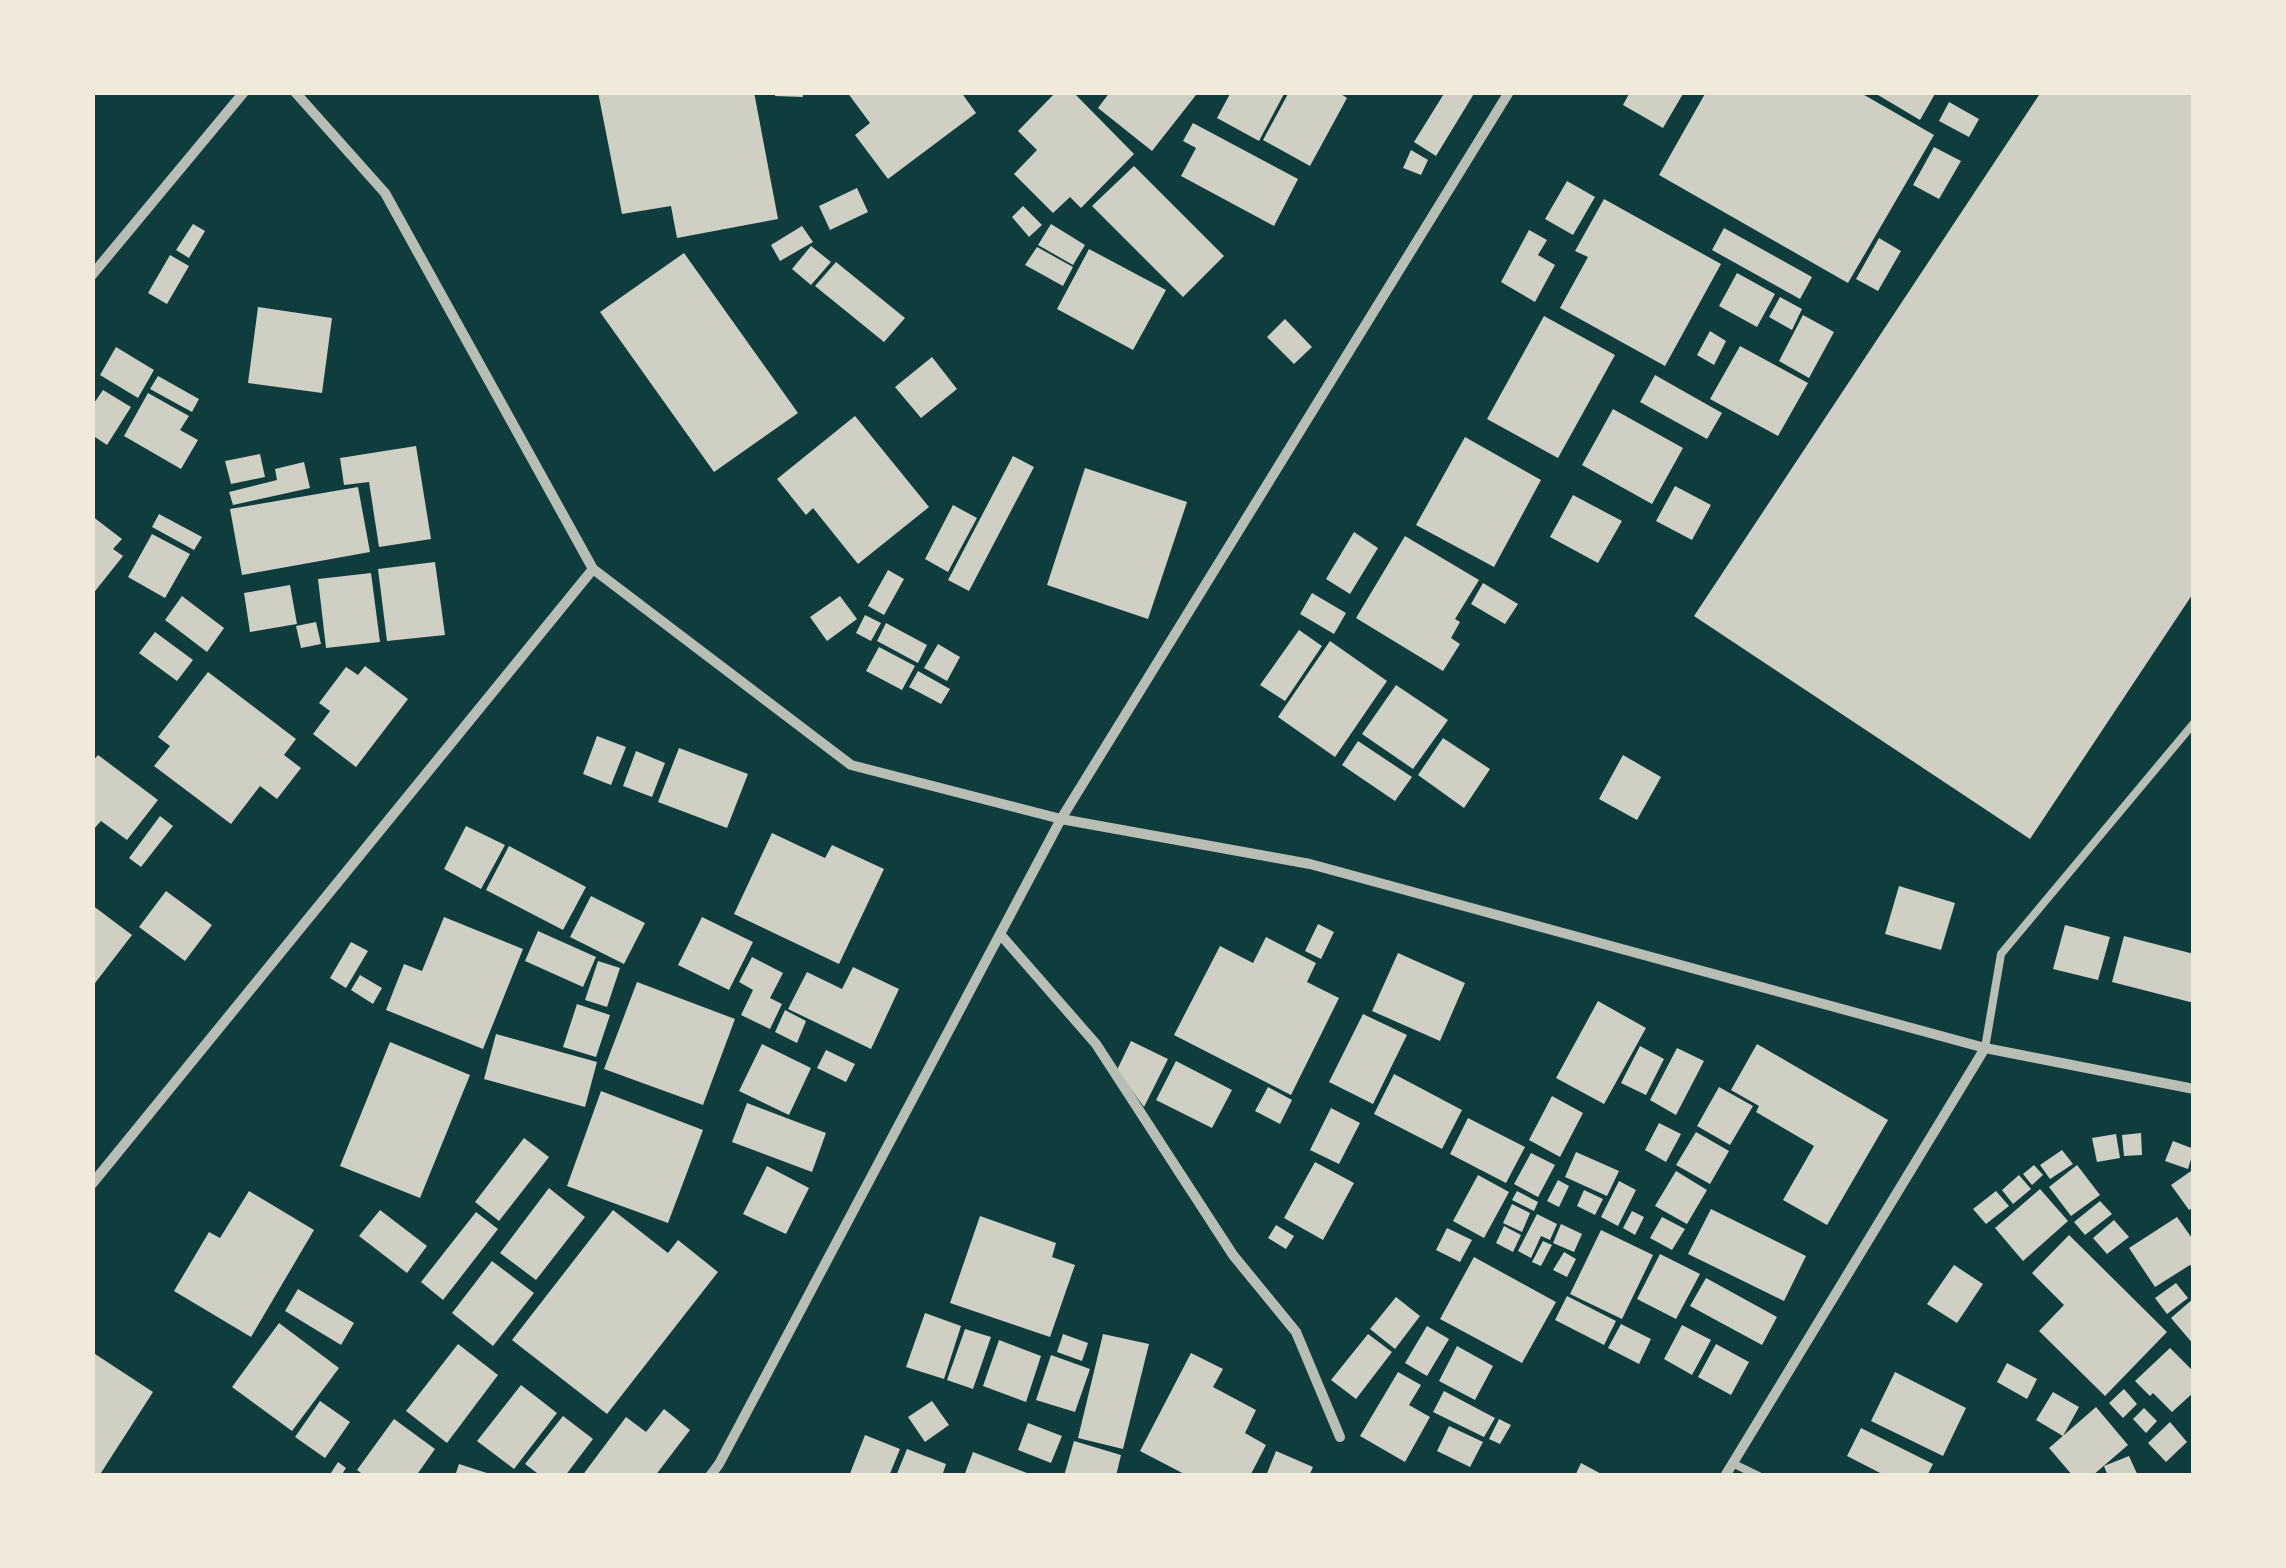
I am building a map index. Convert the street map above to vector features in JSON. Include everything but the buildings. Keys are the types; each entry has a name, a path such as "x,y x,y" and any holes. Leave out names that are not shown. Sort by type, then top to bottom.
{"street":[{"path":"92,275 244,92"},
{"path":"295,92 385,193 593,570 850,765 1061,819 1310,864 1985,1048 2194,1089"},
{"path":"710,1476 721,1470 1061,819 1509,92"},
{"path":"92,1184 593,570"},
{"path":"1000,934 1096,1044 1233,1255 1296,1332 1340,1437"},
{"path":"1724,1476 1985,1048"}],"lane":[{"path":"1985,1048 2001,954 2194,722"},
{"path":"1732,1463 1759,1476"}]}
